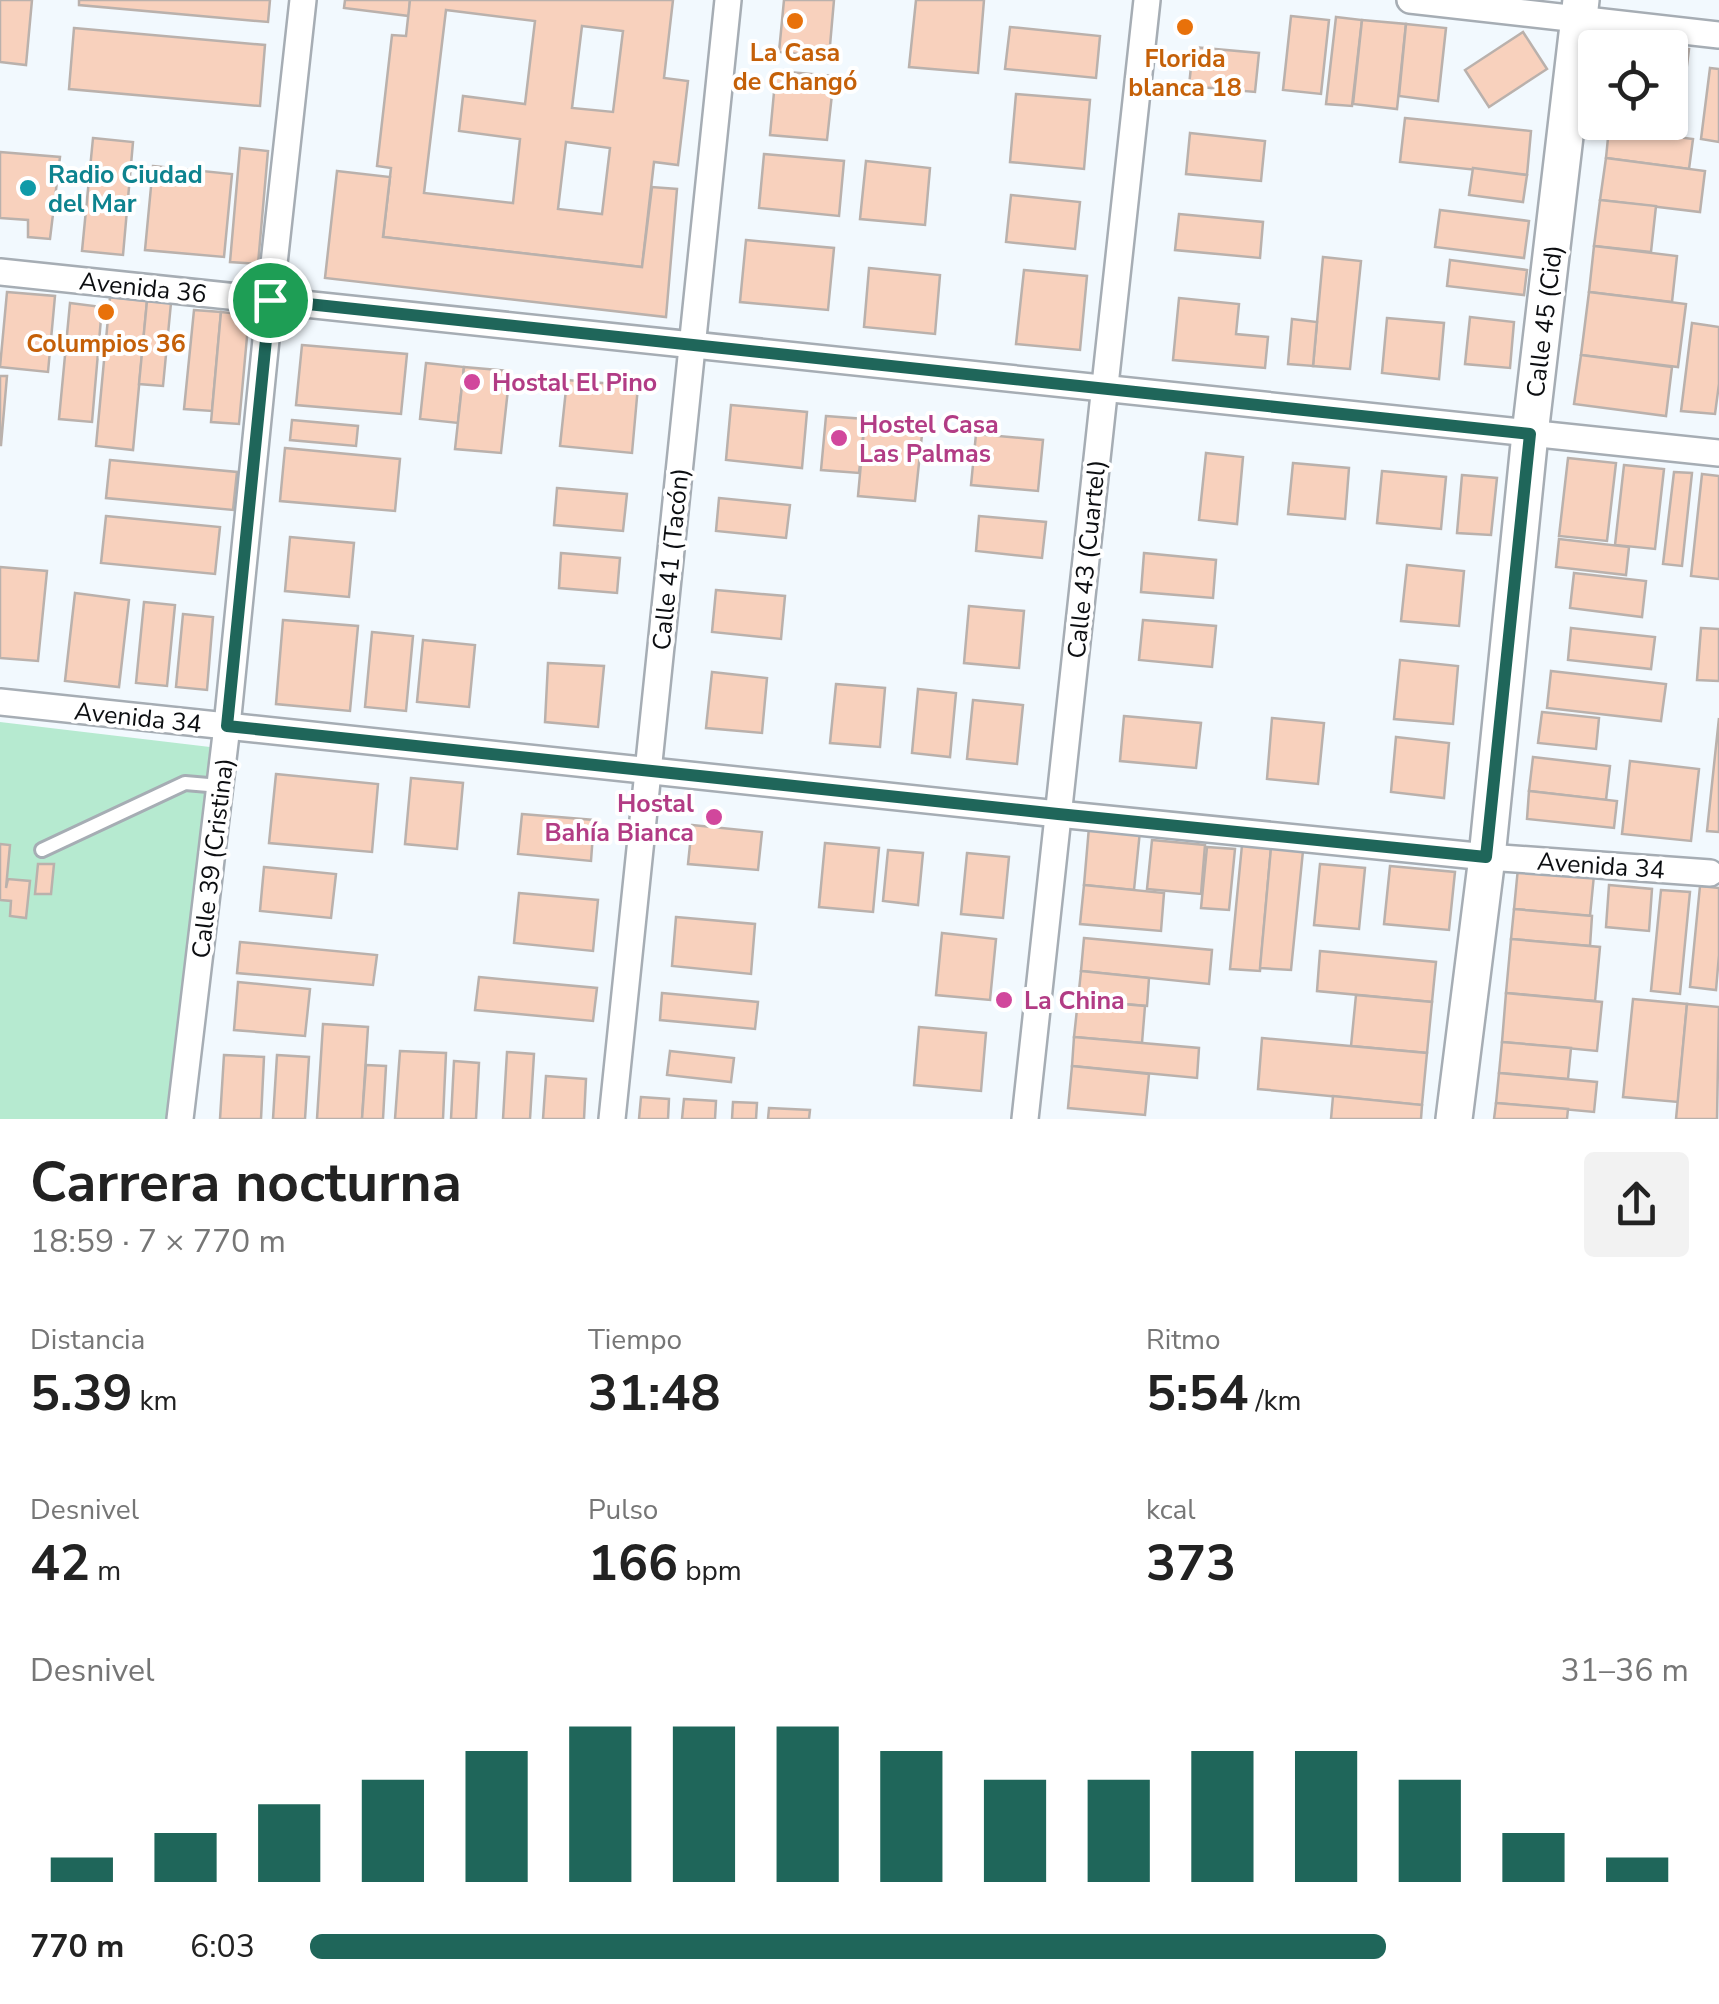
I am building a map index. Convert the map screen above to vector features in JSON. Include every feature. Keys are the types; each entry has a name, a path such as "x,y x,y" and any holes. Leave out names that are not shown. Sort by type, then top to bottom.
{"main road":[{"name":"Calle 45 (Cid)","path":"1454,1119 1580,10"}],"street":[{"name":"Calle 39 (Cristina)","path":"180,1119 227,726 303,0"},
{"name":"Calle 41 (Tacón)","path":"612,1119 728,0"},
{"name":"Calle 43 (Cuartel)","path":"1025,1119 1147,0"},
{"path":"1410,0 1580,10 1719,35"},
{"name":"Avenida 36","path":"0,272 1719,453"},
{"name":"Avenida 34","path":"0,702 1486,857 1710,873"}],"lane":[{"path":"42,850 186,783 220,786"}],"green space":[{"path":"0,722 210,747 166,1119 0,1119"}],"building":[{"path":"0,0 32,0 26,65 0,62"},
{"path":"79,0 270,0 268,22 79,5"},
{"path":"345,0 410,0 409,16 344,8"},
{"path":"410,0 673,0 664,78 688,81 678,165 654,162 642,267 383,237 391,168 377,166 392,35 406,36","holes":["446,10 535,21 525,104 463,96 459,131 520,139 513,203 424,193","582,26 623,31 613,112 572,108","566,142 610,148 602,214 558,209"]},
{"path":"784,0 834,0 829,57 779,52"},
{"path":"916,0 984,0 978,73 909,67"},
{"path":"1291,16 1329,20 1321,94 1283,90"},
{"path":"1336,17 1362,20 1352,106 1326,104"},
{"path":"1362,20 1406,24 1397,109 1353,104"},
{"path":"1406,24 1446,28 1438,101 1399,96"},
{"path":"1010,27 1100,36 1096,78 1005,69"},
{"path":"74,28 265,45 260,106 69,89"},
{"path":"1523,32 1547,69 1489,107 1465,70"},
{"path":"1193,47 1259,53 1255,92 1189,86"},
{"path":"1710,68 1719,69 1719,142 1701,139"},
{"path":"776,71 834,76 827,140 770,135"},
{"path":"1016,94 1090,100 1084,169 1010,162"},
{"path":"1405,118 1531,131 1527,175 1400,162"},
{"path":"1190,133 1265,141 1261,181 1186,174"},
{"path":"93,138 133,142 123,255 82,251"},
{"path":"1693,139 1689,169 1606,158 1608,140"},
{"path":"240,148 268,151 258,264 230,262"},
{"name":"Radio Ciudad del Mar","path":"0,152 60,157 50,239 28,237 28,220 0,218"},
{"path":"764,154 844,161 839,216 759,208"},
{"path":"1606,158 1705,171 1700,212 1600,200"},
{"path":"866,161 930,168 925,225 860,219"},
{"path":"153,166 232,174 224,257 145,250"},
{"path":"1473,168 1527,175 1523,202 1469,195"},
{"path":"337,171 390,177 383,237 642,267 652,187 677,189 666,317 325,278"},
{"path":"1011,195 1080,202 1075,249 1006,242"},
{"path":"1600,200 1656,206 1651,252 1594,246"},
{"path":"1440,210 1529,221 1524,258 1435,247"},
{"path":"1179,214 1263,222 1260,258 1175,250"},
{"path":"746,240 834,248 828,310 740,302"},
{"path":"1594,246 1677,256 1672,302 1589,292"},
{"path":"1323,257 1361,261 1350,369 1313,366"},
{"path":"1450,260 1527,270 1524,295 1447,286"},
{"path":"869,268 940,275 935,334 864,327"},
{"path":"1024,270 1087,276 1080,350 1016,344"},
{"path":"7,292 55,296 48,372 0,367"},
{"path":"1589,292 1686,304 1678,367 1581,355"},
{"path":"110,297 147,301 133,450 96,446"},
{"path":"1179,298 1239,304 1236,334 1268,337 1265,368 1173,360"},
{"path":"147,301 171,303 163,386 139,384"},
{"path":"70,303 102,307 92,422 59,419"},
{"path":"194,310 221,312 212,411 184,409"},
{"path":"221,312 249,315 239,424 211,422"},
{"path":"1470,317 1514,322 1510,368 1465,364"},
{"path":"1387,318 1444,323 1439,379 1382,373"},
{"path":"1292,319 1317,322 1313,366 1288,364"},
{"path":"1692,323 1719,327 1715,414 1681,411"},
{"path":"302,345 407,354 401,414 296,405"},
{"path":"1581,355 1672,367 1666,416 1574,404"},
{"path":"426,363 464,367 458,423 420,419"},
{"path":"464,367 510,371 501,453 455,449"},
{"path":"0,376 7,376 1,445 0,445"},
{"path":"567,380 638,386 632,453 560,446"},
{"path":"731,405 807,412 802,468 726,460"},
{"path":"826,416 865,419 859,473 821,470"},
{"path":"865,419 923,425 915,501 858,496"},
{"path":"292,420 358,426 356,446 290,440"},
{"path":"976,434 1043,440 1038,491 971,485"},
{"path":"285,448 400,459 395,511 280,501"},
{"path":"1206,453 1243,457 1237,524 1199,520"},
{"path":"1568,458 1616,463 1607,541 1559,536"},
{"path":"110,460 237,472 233,510 106,498"},
{"path":"1293,463 1349,468 1345,519 1288,514"},
{"path":"1624,465 1664,469 1655,549 1615,545"},
{"path":"1382,471 1446,477 1441,529 1377,523"},
{"path":"1674,472 1692,473 1682,566 1663,564"},
{"path":"1702,474 1719,476 1719,579 1691,576"},
{"path":"1462,475 1497,478 1491,535 1457,533"},
{"path":"557,488 627,494 623,531 554,525"},
{"path":"719,498 790,505 786,538 716,531"},
{"path":"106,516 220,527 215,574 101,563"},
{"path":"979,516 1046,522 1042,558 976,551"},
{"path":"290,537 354,543 349,597 285,591"},
{"path":"1559,539 1629,547 1626,575 1556,567"},
{"path":"561,553 620,558 617,593 559,588"},
{"path":"1144,553 1216,560 1213,598 1141,592"},
{"path":"1407,565 1464,571 1459,626 1401,621"},
{"path":"0,567 47,571 38,661 0,658"},
{"path":"1574,573 1646,581 1642,617 1570,608"},
{"path":"716,590 785,596 781,639 712,632"},
{"path":"75,593 129,600 119,687 65,681"},
{"path":"144,602 175,605 167,686 136,683"},
{"path":"969,606 1024,611 1019,668 964,663"},
{"path":"183,614 213,617 207,690 176,687"},
{"path":"283,620 358,626 350,711 276,704"},
{"path":"1143,620 1216,626 1212,667 1139,660"},
{"path":"1571,628 1655,637 1651,669 1568,660"},
{"path":"1701,628 1719,629 1719,681 1697,680"},
{"path":"372,632 413,636 406,711 365,707"},
{"path":"423,640 475,645 469,707 417,702"},
{"path":"1400,660 1458,666 1453,724 1394,719"},
{"path":"548,663 604,666 598,727 545,722"},
{"path":"1551,671 1666,684 1661,721 1547,708"},
{"path":"712,672 767,678 762,733 706,728"},
{"path":"836,684 885,688 880,747 830,743"},
{"path":"918,689 956,693 950,757 912,753"},
{"path":"973,700 1023,705 1017,764 967,759"},
{"path":"1542,712 1599,718 1596,749 1538,743"},
{"path":"1124,716 1201,723 1196,768 1120,761"},
{"path":"1272,718 1324,723 1318,784 1267,779"},
{"path":"1719,718 1719,832 1707,831"},
{"path":"1396,737 1449,743 1444,798 1391,792"},
{"path":"1533,757 1610,766 1606,800 1529,791"},
{"path":"1630,761 1699,769 1691,841 1622,834"},
{"path":"276,774 378,784 372,852 269,843"},
{"path":"411,778 463,783 457,849 405,844"},
{"path":"1529,791 1617,801 1614,828 1527,819"},
{"path":"522,814 594,820 591,861 518,854"},
{"path":"692,825 762,832 758,870 688,864"},
{"path":"1089,827 1140,831 1134,890 1084,885"},
{"path":"1152,840 1205,845 1201,894 1147,889"},
{"path":"825,843 879,848 873,912 819,907"},
{"path":"0,844 10,845 6,888 8,879 30,881 26,918 10,916 11,901 0,900"},
{"path":"1242,845 1271,848 1260,971 1230,969"},
{"path":"1207,847 1235,849 1229,910 1201,908"},
{"path":"1271,848 1303,851 1291,970 1260,968"},
{"path":"888,850 923,853 918,905 883,901"},
{"path":"967,853 1009,857 1003,918 961,914"},
{"path":"38,864 54,864 51,894 35,894"},
{"path":"1320,864 1365,868 1359,929 1314,925"},
{"path":"1390,866 1455,872 1449,930 1384,924"},
{"path":"264,867 336,874 331,918 260,911"},
{"path":"1518,868 1594,875 1590,916 1514,909"},
{"path":"1084,885 1164,893 1161,931 1080,924"},
{"path":"1609,885 1652,889 1649,931 1606,927"},
{"path":"1700,886 1719,888 1716,990 1690,987"},
{"path":"1661,890 1690,892 1680,994 1651,991"},
{"path":"519,893 598,900 593,951 514,943"},
{"path":"1514,909 1592,916 1590,946 1511,939"},
{"path":"676,917 755,924 751,974 672,966"},
{"path":"942,933 996,939 990,1000 936,995"},
{"path":"1084,938 1212,950 1209,984 1081,971"},
{"path":"1511,939 1600,947 1595,1001 1506,993"},
{"path":"240,942 377,955 373,985 237,973"},
{"path":"1320,951 1436,962 1432,1002 1317,991"},
{"path":"1081,971 1149,978 1147,1006 1078,1000"},
{"path":"479,977 597,988 593,1021 475,1010"},
{"path":"238,982 310,989 305,1036 234,1030"},
{"path":"662,993 758,1002 755,1029 660,1020"},
{"path":"1506,993 1602,1002 1597,1051 1502,1042"},
{"path":"1356,995 1432,1002 1427,1053 1351,1046"},
{"path":"1633,999 1687,1004 1678,1102 1623,1097"},
{"path":"1078,1000 1145,1006 1142,1043 1074,1037"},
{"path":"1687,1004 1719,1007 1717,1119 1676,1119"},
{"path":"323,1024 368,1027 362,1119 317,1119"},
{"path":"919,1027 986,1033 981,1091 914,1085"},
{"path":"1074,1037 1199,1048 1197,1078 1072,1066"},
{"path":"1262,1038 1427,1053 1422,1105 1258,1089"},
{"path":"1502,1042 1571,1048 1568,1079 1499,1073"},
{"path":"400,1051 446,1053 443,1119 395,1119"},
{"path":"670,1051 734,1058 731,1082 667,1075"},
{"path":"507,1052 534,1054 530,1119 503,1119"},
{"path":"224,1055 264,1057 261,1119 220,1119"},
{"path":"277,1055 309,1057 305,1119 273,1119"},
{"path":"454,1061 479,1063 476,1119 451,1119"},
{"path":"366,1065 386,1066 383,1119 362,1119"},
{"path":"1072,1066 1149,1074 1145,1115 1068,1108"},
{"path":"1499,1073 1597,1082 1594,1112 1496,1103"},
{"path":"546,1076 586,1079 584,1119 543,1119"},
{"path":"1333,1096 1422,1105 1421,1119 1331,1119"},
{"path":"641,1097 669,1099 668,1119 639,1119"},
{"path":"684,1099 716,1101 715,1119 682,1119"},
{"path":"733,1102 757,1103 756,1119 732,1119"},
{"path":"1496,1103 1568,1109 1567,1119 1494,1119"},
{"path":"769,1108 810,1110 809,1119 768,1119"}],"place":[{"name":"La Casa de Changó","path":"795,21"},
{"name":"Florida blanca 18","path":"1185,27"},
{"name":"Radio Ciudad del Mar","path":"28,188"},
{"name":"Columpios 36","path":"106,312"},
{"name":"Hostal El Pino","path":"472,382"},
{"name":"Hostel Casa Las Palmas","path":"839,438"},
{"name":"Hostal Bahía Bianca","path":"714,817"},
{"name":"La China","path":"1004,1000"}],"route":[{"path":"270,300 1530,434 1486,857 227,726 270,300"}]}
